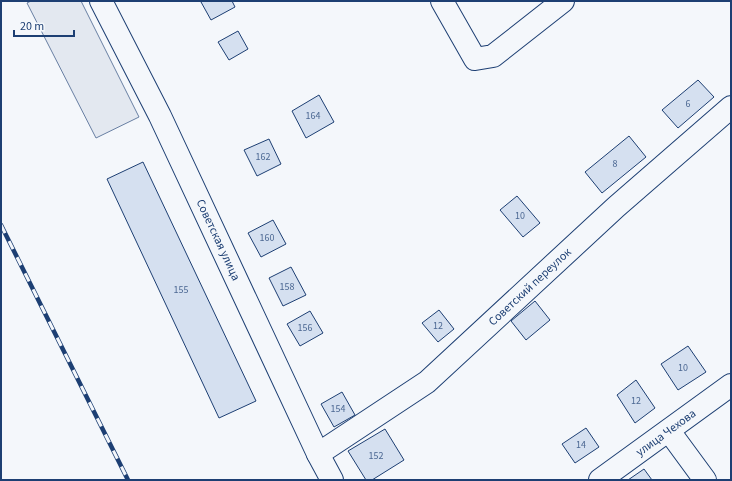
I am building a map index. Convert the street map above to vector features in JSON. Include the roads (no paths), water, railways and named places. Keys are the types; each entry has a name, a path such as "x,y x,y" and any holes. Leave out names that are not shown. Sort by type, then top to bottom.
{"street":[{"name":"Советская улица","path":"101,1 160,116 318,454 332,480"},
{"path":"442,1 475,59 492,56 563,1"},
{"name":"Советский переулок","path":"318,454 427,382 616,207 731,107"},
{"name":"улица Чехова","path":"600,480 731,385"},
{"path":"669,431 705,480"}],"railway":[{"path":"1,225 128,480"}]}
